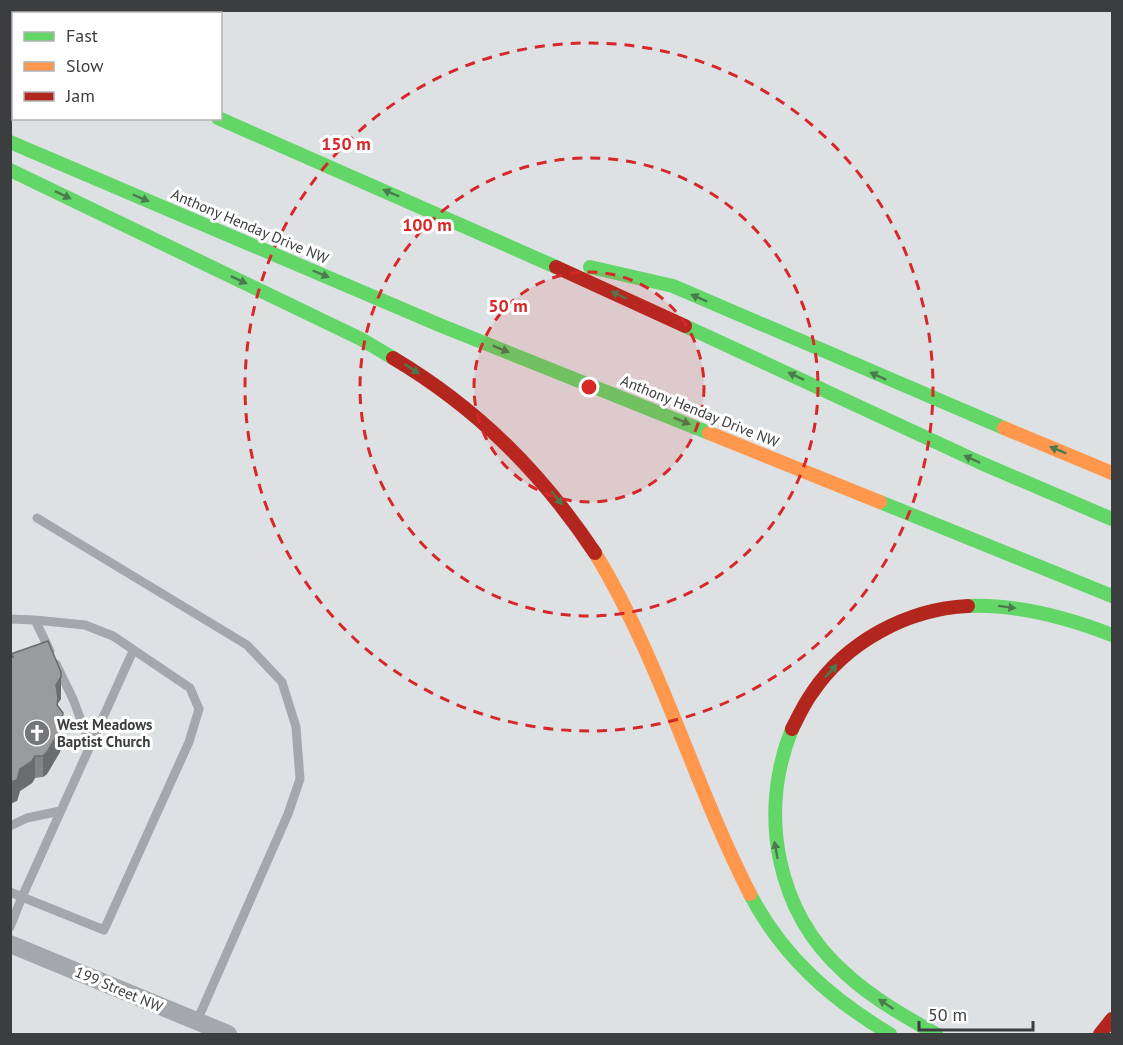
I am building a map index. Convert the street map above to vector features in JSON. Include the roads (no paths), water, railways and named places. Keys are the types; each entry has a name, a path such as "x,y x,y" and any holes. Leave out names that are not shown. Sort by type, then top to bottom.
{"highway":[{"path":"222,120 522,251 1026,483 1113,519"},
{"name":"Anthony Henday Drive NW","path":"10,142 442,326 1113,596"},
{"path":"10,170 361,339 454,397 511,447 563,507 615,586 659,680 724,841 745,885 767,923 791,956 814,981 843,1004 890,1035"},
{"path":"522,251 673,286 916,392 1113,472"},
{"path":"1026,483 1113,504"},
{"path":"936,1035 877,999 842,972 817,943 796,910 781,872 775,849 773,825 776,780 788,736 815,689 846,654 866,640 912,617 934,610 956,606 1005,607 1057,616 1113,635"},
{"path":"1100,1035 1113,1019"}],"street":[{"name":"199 Street NW","path":"10,944 228,1035"}],"lane":[{"path":"37,518 248,645 282,682 296,727 300,779 288,814 197,1021"},
{"path":"10,619 85,625 113,636 190,688 199,709 189,742 104,930 10,892"},
{"path":"35,620 73,699 90,744"},
{"path":"10,927 133,651"},
{"path":"10,826 27,818 60,811"}],"place":[{"name":"West Meadows Baptist Church","path":"37,733"}]}
